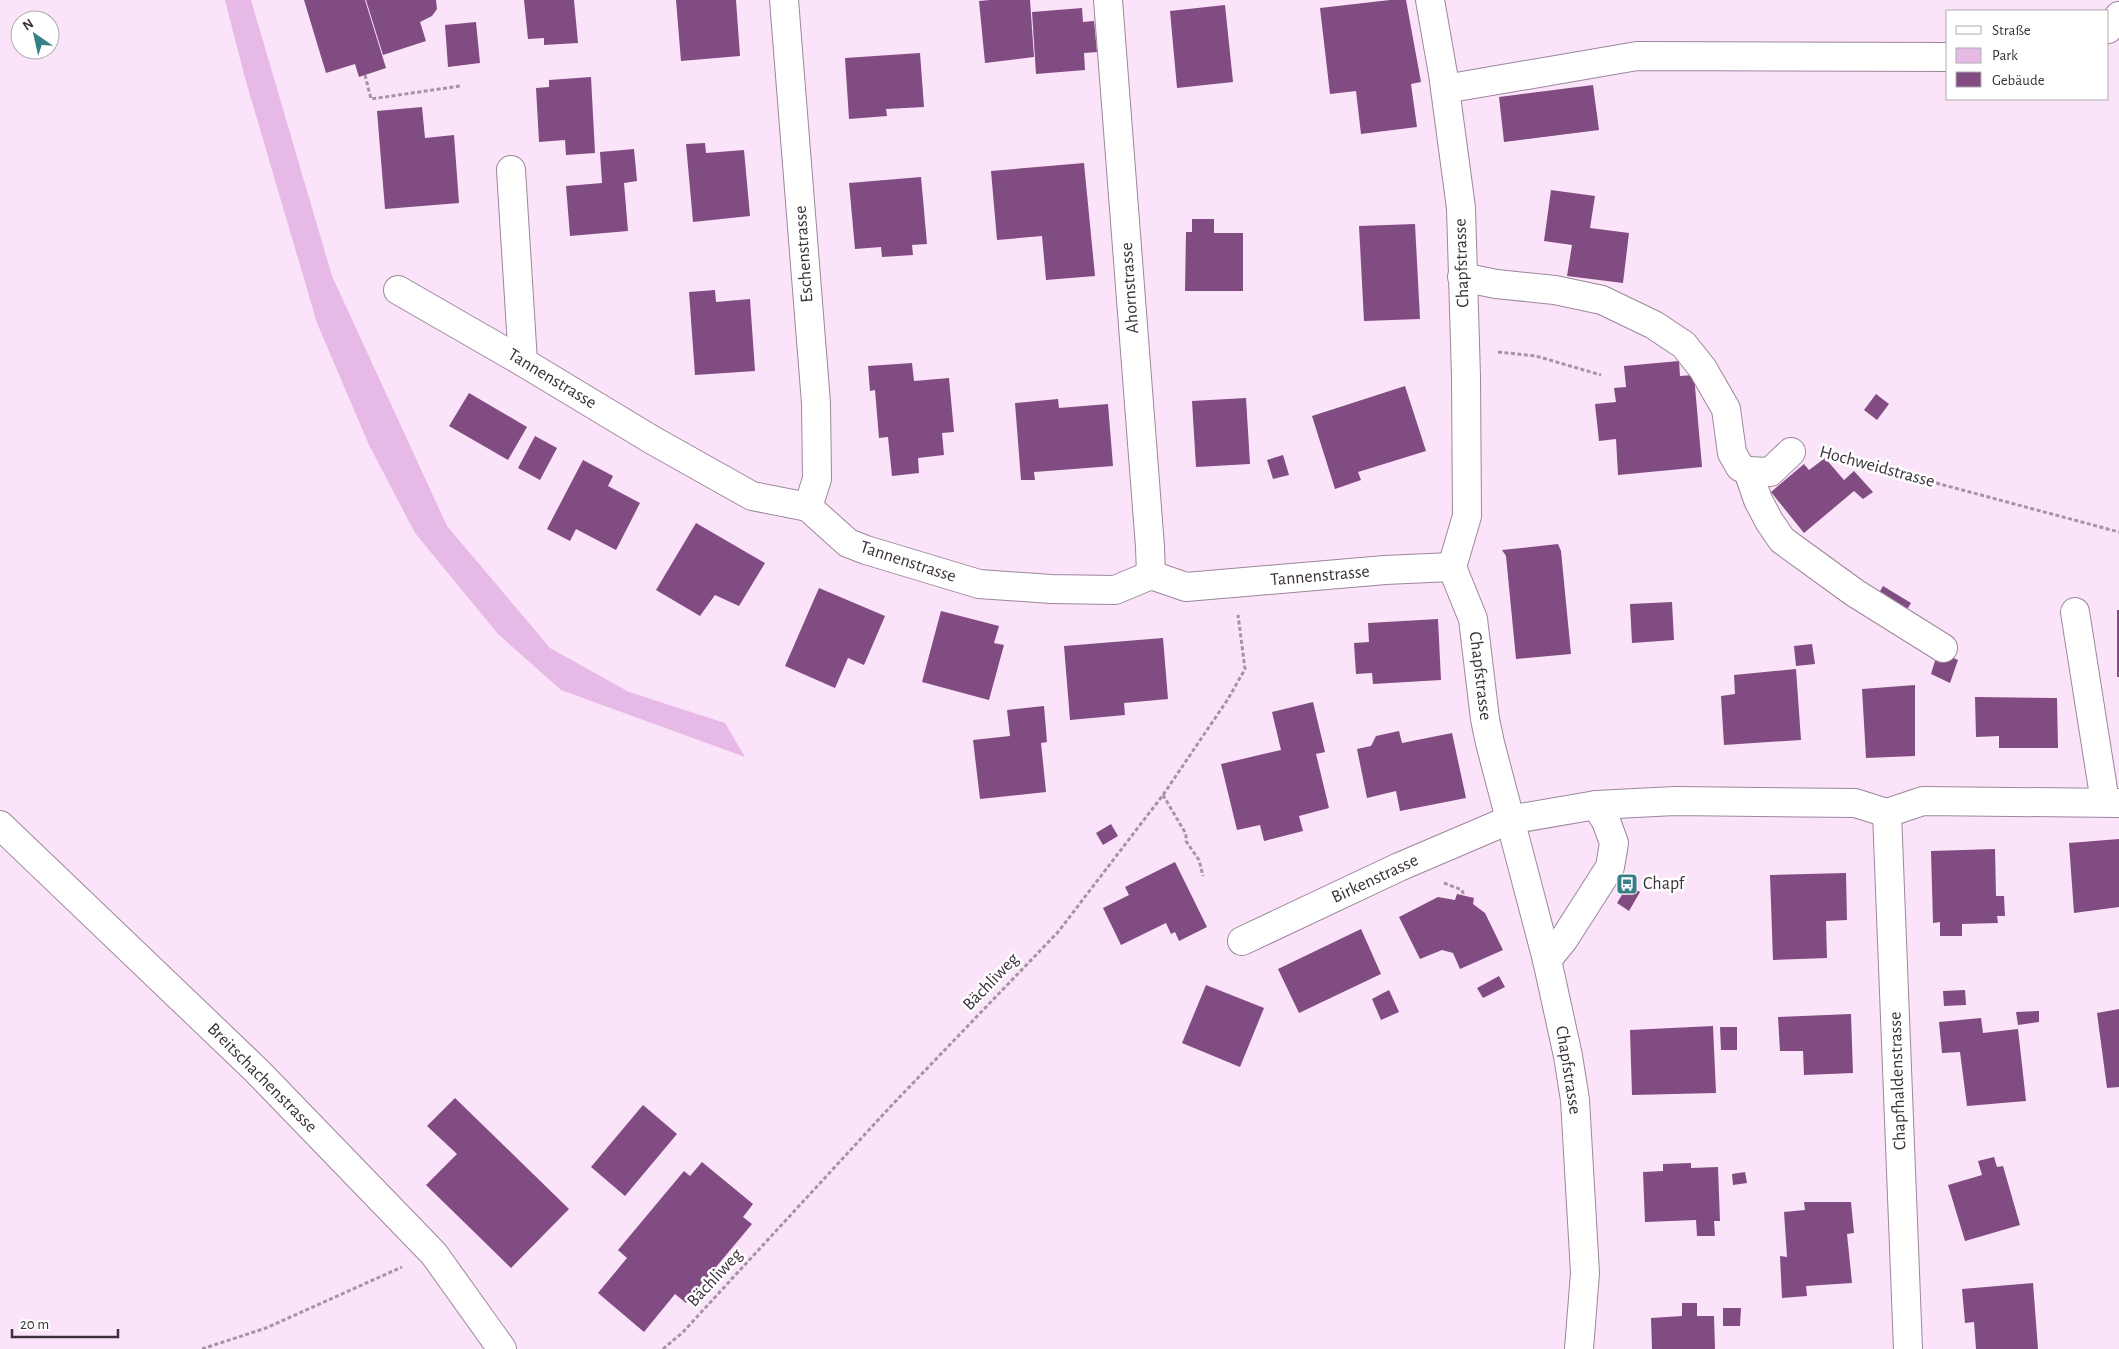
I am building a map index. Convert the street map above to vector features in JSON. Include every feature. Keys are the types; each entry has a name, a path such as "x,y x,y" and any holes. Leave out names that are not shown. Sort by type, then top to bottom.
{"street":[{"name":"Eschenstrasse","path":"784,0 816,403 817,479 808,507"},
{"name":"Ahornstrasse","path":"1108,0 1151,575"},
{"name":"Chapfstrasse","path":"1430,0 1445,88 1461,208 1467,516 1452,567 1473,619 1485,719 1509,820 1548,960 1568,1056 1575,1100 1585,1272 1579,1349"},
{"path":"2109,28 2119,16"},
{"path":"1445,88 1637,56 1946,57"},
{"path":"511,170 524,362"},
{"path":"1462,276 1496,284 1555,290 1602,300 1654,325 1684,345 1703,369 1726,410 1732,453 1740,467 1748,471 1770,472 1791,452"},
{"name":"Tannenstrasse","path":"398,290 752,496 808,507 848,543 978,584 1050,589 1115,590 1151,575 1186,587 1385,570 1452,567"},
{"path":"1748,471 1758,500 1782,540 1855,593 1944,648"},
{"path":"1509,820 1596,805 1676,801 1855,803 1887,813 1923,801 2112,803 2075,612"},
{"path":"1548,960 1564,939 1610,867 1614,843 1606,821 1596,805"},
{"name":"Chapfhaldenstrasse","path":"1887,813 1908,1349"},
{"name":"Birkenstrasse","path":"1242,941 1399,867 1509,820"},
{"name":"Breitschachenstrasse","path":"0,825 257,1071 434,1254 502,1349"}],"path":[{"path":"365,75 371,99 460,86"},
{"path":"1465,349 1536,356 1601,375"},
{"name":"Hochweidstrasse","path":"1791,452 1818,448 1854,461 2119,532"},
{"name":"Bächliweg","path":"663,1349 684,1332 891,1106 1058,932 1163,795 1245,669 1235,582"},
{"path":"1163,795 1186,834 1186,841 1199,860 1203,876"},
{"path":"1446,884 1462,890 1464,896"},
{"path":"202,1349 266,1328 434,1254"}],"green space":[{"path":"225,0 251,0 332,276 447,526 550,648 629,692 725,723 745,757 561,690 498,634 415,533 369,445 317,323 245,78"}],"building":[{"path":"304,0 365,0 386,68 359,77 355,64 326,73"},
{"path":"366,0 436,0 437,9 432,16 420,22 426,41 383,55"},
{"path":"524,0 574,0 578,43 544,45 544,38 528,39"},
{"path":"676,0 736,0 740,56 681,61"},
{"path":"1030,0 1034,57 985,63 979,1"},
{"path":"1406,0 1421,82 1411,84 1417,127 1361,134 1356,91 1330,94 1320,8"},
{"path":"1225,5 1233,82 1177,88 1170,11"},
{"path":"1082,8 1083,22 1094,21 1097,52 1084,53 1085,70 1036,74 1032,12"},
{"path":"476,22 480,63 448,67 445,25"},
{"path":"920,53 924,107 886,109 887,116 849,119 845,58"},
{"path":"591,77 595,153 566,155 565,140 539,142 536,88 549,87 549,80"},
{"path":"1593,85 1599,130 1504,142 1499,97"},
{"path":"422,107 425,138 454,135 459,203 385,209 377,111"},
{"path":"705,143 706,153 744,150 750,216 693,222 686,144"},
{"path":"634,149 637,181 624,183 628,231 570,236 566,186 602,183 600,152"},
{"path":"1084,163 1095,276 1046,280 1042,236 997,240 991,171"},
{"path":"921,177 927,244 912,245 913,255 882,257 881,247 855,249 849,183"},
{"path":"1551,190 1595,196 1590,228 1629,233 1623,283 1567,276 1572,245 1544,241"},
{"path":"1192,219 1214,219 1214,233 1243,233 1243,291 1185,291 1186,232 1192,232"},
{"path":"1415,224 1420,319 1364,321 1359,226"},
{"path":"715,290 716,302 750,299 755,371 695,375 689,292"},
{"path":"1679,361 1680,376 1694,375 1702,467 1618,475 1616,439 1599,441 1595,404 1616,402 1614,388 1626,387 1624,366"},
{"path":"912,363 914,381 949,378 954,432 942,433 944,455 918,458 919,473 892,476 888,437 879,438 875,390 870,391 868,366"},
{"path":"1405,386 1426,451 1358,472 1361,480 1335,489 1312,416"},
{"path":"469,393 527,427 508,460 449,426"},
{"path":"1876,394 1889,404 1877,420 1864,410"},
{"path":"1246,398 1250,464 1196,467 1192,401"},
{"path":"1058,399 1059,408 1108,404 1113,466 1034,472 1035,480 1021,480 1015,403"},
{"path":"535,436 557,448 540,480 518,468"},
{"path":"1283,455 1289,475 1273,479 1267,460"},
{"path":"1825,458 1844,480 1854,471 1873,492 1863,499 1854,491 1804,533 1771,492 1804,464 1809,470"},
{"path":"583,460 613,476 608,486 640,503 616,550 576,529 570,541 547,529"},
{"path":"696,523 765,563 739,606 715,595 700,616 656,590"},
{"path":"1558,544 1561,551 1571,654 1516,659 1506,556 1502,550"},
{"path":"1883,586 1911,603 1902,618 1874,602"},
{"path":"819,588 885,616 864,665 848,658 835,688 785,666"},
{"path":"1672,602 1674,640 1632,643 1630,604"},
{"path":"2117,610 2119,610 2119,677 2117,677"},
{"path":"941,611 999,626 994,643 1004,645 989,700 922,682"},
{"path":"1438,619 1441,680 1373,684 1372,673 1356,674 1354,643 1369,642 1368,623"},
{"path":"1163,638 1168,699 1124,703 1125,715 1070,720 1064,646"},
{"path":"1812,644 1815,664 1796,666 1794,646"},
{"path":"1938,651 1958,660 1950,683 1931,674"},
{"path":"1796,669 1801,740 1724,745 1721,696 1735,694 1734,675"},
{"path":"1915,685 1915,756 1866,758 1862,689"},
{"path":"1975,697 2057,698 2058,748 1999,748 1999,736 1976,737"},
{"path":"1313,702 1325,752 1316,754 1329,808 1299,816 1303,831 1264,841 1260,825 1237,830 1221,764 1281,750 1272,712"},
{"path":"1044,706 1047,742 1041,743 1046,792 980,799 973,740 1010,736 1007,710"},
{"path":"1399,731 1402,743 1452,733 1466,798 1400,811 1396,791 1367,798 1357,749 1371,746 1376,736"},
{"path":"1111,824 1118,836 1103,845 1096,833"},
{"path":"2119,839 2119,907 2074,913 2069,843"},
{"path":"1995,849 1996,896 2004,896 2005,916 1997,916 1998,923 1962,924 1962,936 1940,936 1940,922 1933,923 1931,851"},
{"path":"1175,862 1207,927 1179,941 1175,932 1171,934 1166,923 1121,945 1103,908 1129,895 1125,887"},
{"path":"1846,873 1847,920 1826,921 1827,958 1773,960 1770,875"},
{"path":"1628,885 1640,892 1629,911 1617,903"},
{"path":"1457,894 1474,898 1473,904 1485,913 1503,950 1460,969 1453,953 1442,950 1420,959 1399,917 1438,897 1455,900"},
{"path":"1361,929 1381,974 1299,1013 1278,969"},
{"path":"1499,976 1505,987 1483,998 1477,988"},
{"path":"1206,985 1264,1008 1240,1067 1182,1043"},
{"path":"1389,990 1399,1012 1381,1020 1372,999"},
{"path":"1965,990 1966,1005 1944,1006 1943,991"},
{"path":"2119,1009 2119,1087 2107,1088 2097,1013"},
{"path":"2039,1011 2039,1022 2018,1025 2016,1012"},
{"path":"1851,1014 1853,1073 1804,1075 1803,1051 1780,1051 1778,1017"},
{"path":"1981,1018 1983,1033 2018,1029 2026,1101 1967,1106 1960,1052 1942,1053 1939,1022"},
{"path":"1713,1026 1716,1093 1632,1095 1630,1030"},
{"path":"1720,1027 1737,1027 1737,1050 1721,1050"},
{"path":"455,1098 569,1209 511,1268 426,1185 457,1154 427,1126"},
{"path":"643,1105 677,1134 625,1196 591,1167"},
{"path":"1994,1157 1997,1167 2003,1166 2020,1225 1965,1241 1948,1185 1982,1175 1978,1161"},
{"path":"702,1162 753,1204 743,1217 752,1224 686,1303 675,1294 644,1332 598,1293 627,1258 618,1250 684,1171 690,1176"},
{"path":"1691,1163 1691,1168 1718,1167 1720,1221 1714,1221 1715,1236 1697,1236 1696,1220 1645,1222 1643,1172 1663,1171 1663,1164"},
{"path":"1745,1172 1747,1183 1733,1185 1732,1174"},
{"path":"1804,1202 1851,1202 1854,1233 1847,1234 1852,1283 1806,1286 1807,1296 1782,1298 1780,1256 1787,1257 1784,1212 1805,1210"},
{"path":"2033,1283 2038,1349 1976,1349 1974,1322 1965,1323 1962,1289"},
{"path":"1682,1303 1697,1303 1697,1316 1714,1316 1715,1349 1652,1349 1651,1318 1682,1316"},
{"path":"1723,1308 1741,1308 1740,1326 1723,1326"}],"place":[{"name":"Chapf","path":"1627,884"}]}
